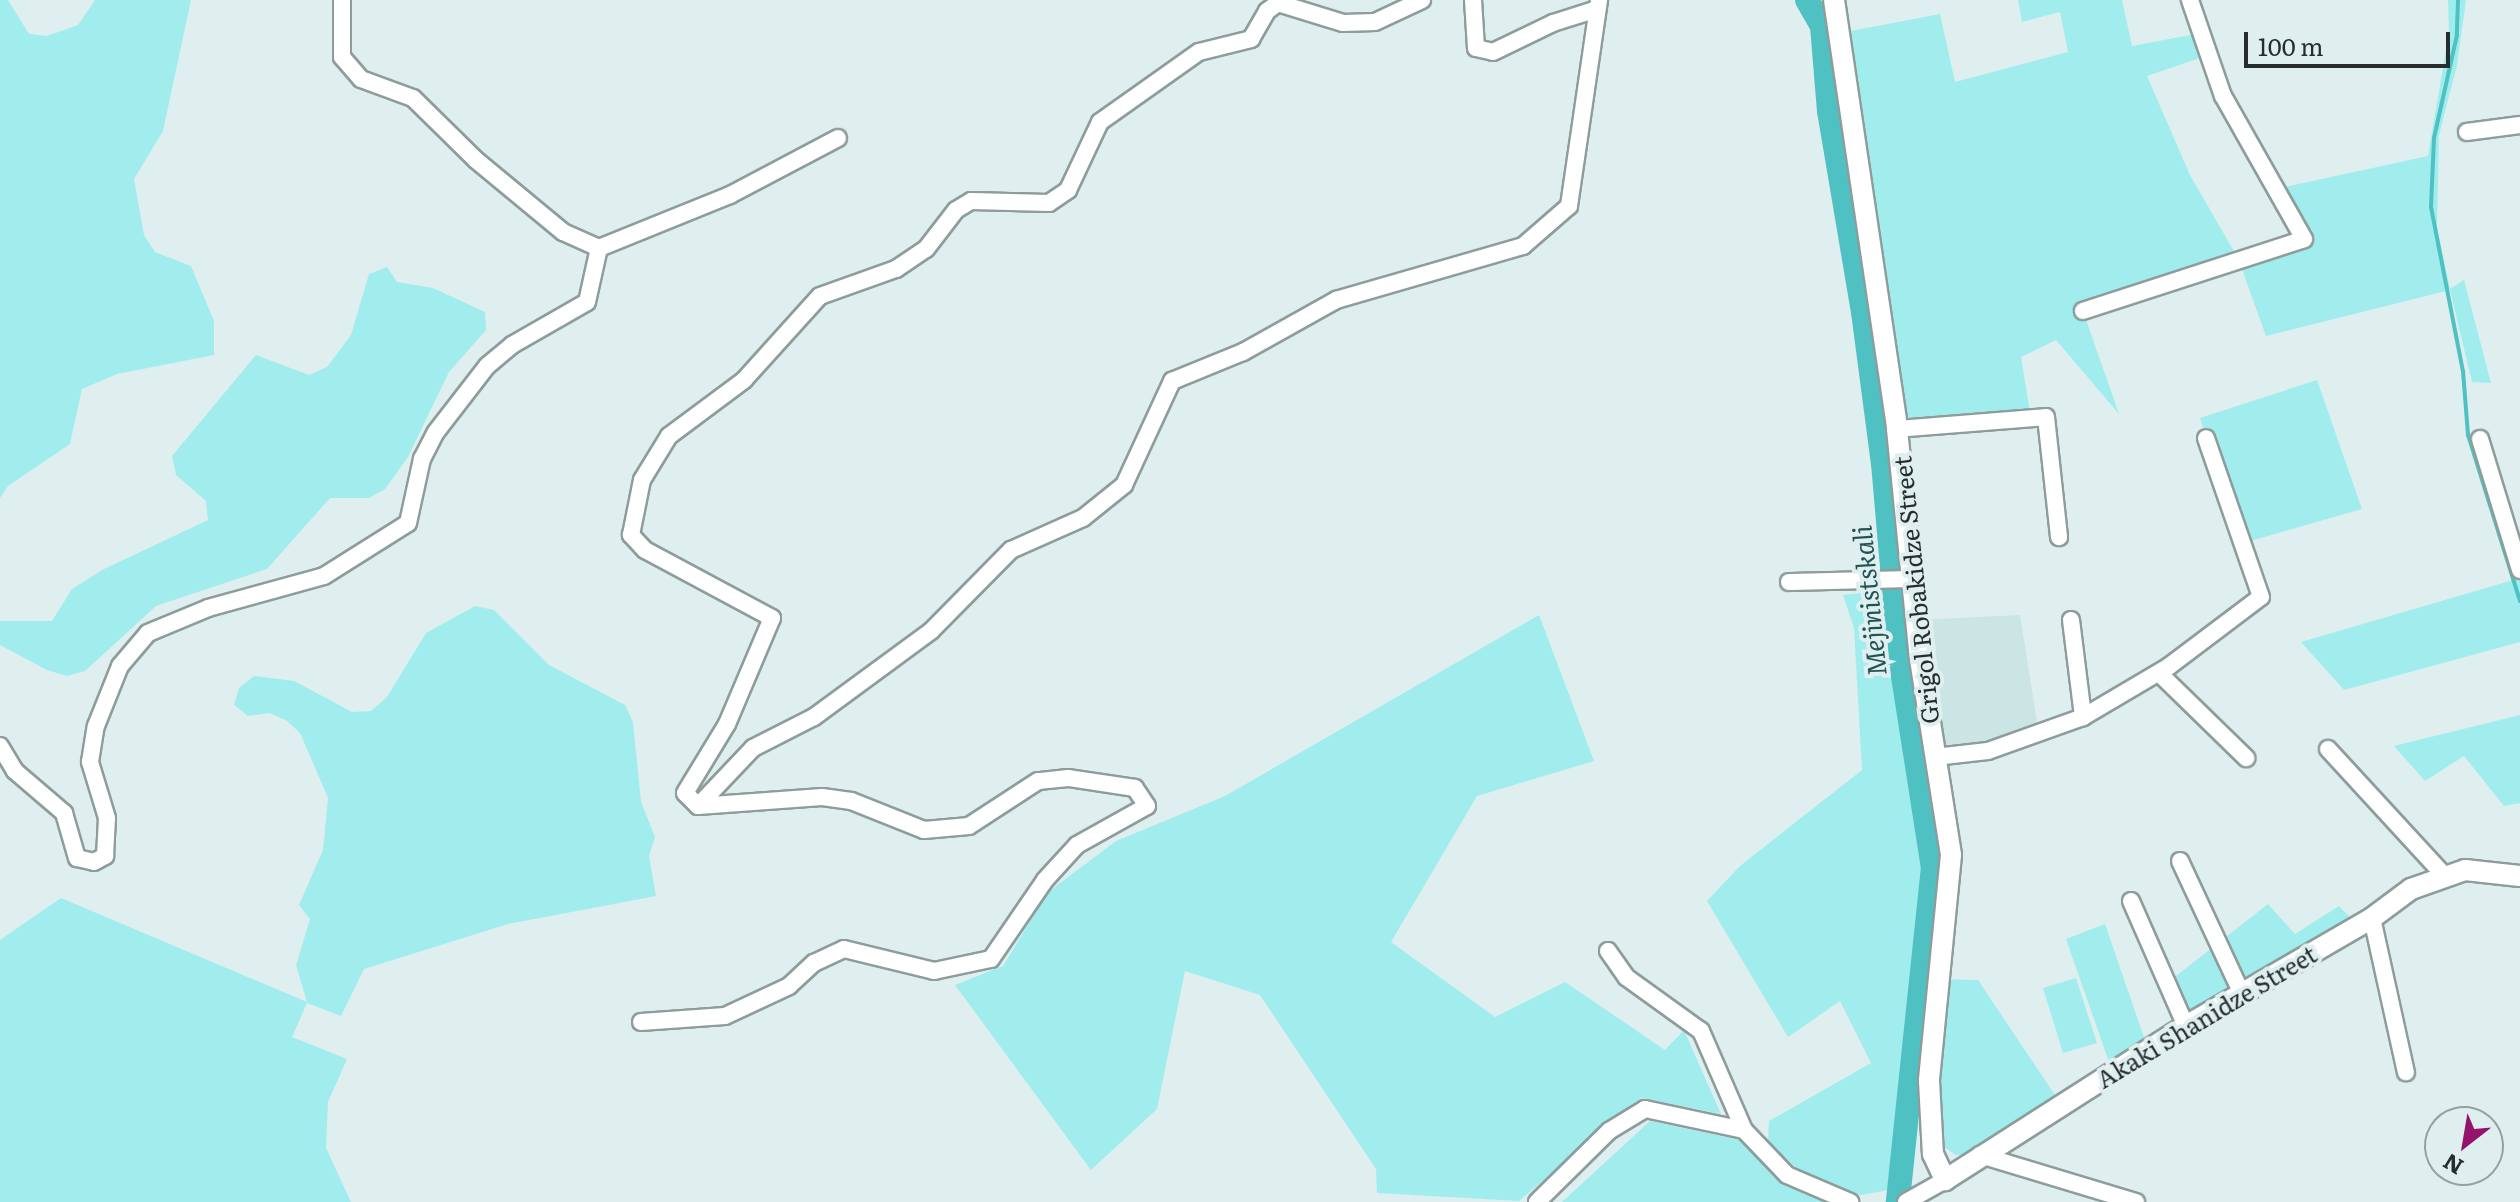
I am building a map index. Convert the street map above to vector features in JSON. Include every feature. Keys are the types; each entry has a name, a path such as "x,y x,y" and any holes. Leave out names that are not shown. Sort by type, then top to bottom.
{"street":[{"path":"342,0 342,57 361,79 413,98 476,160 563,232 599,248 730,195 838,138"},
{"path":"641,1022 725,1016 789,986 814,963 844,949 934,971 967,968 991,959 1045,880 1077,845 1147,806 1135,788 1068,778 1038,781 969,826 924,830 893,822 851,801 822,797 698,806 685,793 727,724 772,618 645,550 631,535 642,480 669,436 744,380 820,296 896,269 926,249 956,210 971,201 1049,203 1068,190 1100,122 1199,52 1251,39 1267,11 1278,3 1343,23 1375,22 1422,0"},
{"path":"1473,0 1476,48 1493,52 1598,5"},
{"name":"Grigol Robakidze Street","path":"1834,0 1897,429 1908,579 1951,855 1929,1081 1933,1154 1945,1180"},
{"path":"2083,311 2304,239 2223,96 2190,0"},
{"path":"698,806 753,748 814,717 931,631 1011,550 1083,518 1124,485 1172,381 1243,352 1336,300 1523,246 1569,206 1598,5"},
{"path":"2467,132 2520,125"},
{"path":"0,746 15,771 64,813 77,858 94,862 105,856 107,818 90,762 96,726 120,666 148,633 208,608 324,576 408,523 422,459 436,432 487,366 512,345 587,302 596,280 599,248"},
{"path":"1897,429 2046,417 2059,537"},
{"path":"1935,757 1988,751 2083,717 2159,673 2261,597 2206,438"},
{"path":"2480,439 2520,570"},
{"path":"1789,582 1908,579"},
{"path":"2071,620 2083,717"},
{"path":"2159,673 2246,758"},
{"path":"2328,749 2444,875"},
{"path":"2180,861 2241,992"},
{"name":"Akaki Shanidze Street","path":"1906,1202 2241,992 2372,918 2411,889 2465,870 2520,876"},
{"path":"2131,901 2186,1026"},
{"path":"2372,918 2406,1072"},
{"path":"1608,951 1626,977 1701,1031 1744,1130 1787,1175 1850,1202"},
{"path":"1537,1202 1609,1131 1645,1109 1744,1130"},
{"path":"1980,1155 2136,1202"}],"shaded area":[{"path":"0,0 8,0 29,34 47,36 78,25 95,0 191,0 163,131 134,179 144,235 155,252 191,266 214,321 214,355 117,374 82,389 70,444 8,486 0,498"},
{"path":"2018,0 2122,0 2132,46 2201,33 2209,55 2147,76 2190,175 2239,260 2303,239 2275,189 2428,156 2449,32 2448,0 2466,0 2457,65 2439,135 2437,228 2450,289 2464,280 2491,383 2472,382 2450,290 2266,336 2239,261 2083,311 2119,414 2056,340 2021,357 2031,418 1897,429 1840,33 1940,14 1955,82 2068,52 2060,12 2022,22"},
{"path":"387,267 397,282 433,288 485,312 486,330 449,372 408,457 385,489 369,498 330,498 267,569 156,606 85,671 67,676 47,670 0,645 0,621 52,621 72,589 104,569 208,520 206,501 176,475 172,456 256,355 309,375 327,367 351,335 369,274"},
{"path":"2317,380 2362,509 2240,544 2200,418"},
{"path":"2520,578 2520,642 2344,690 2301,642"},
{"path":"1888,590 1922,834 1921,931 1894,1189 1861,1195 1801,1172 1768,1142 1769,1121 1871,1063 1840,1001 1788,1037 1707,901 1740,866 1862,770 1854,628 1843,595"},
{"path":"475,606 494,610 549,665 625,705 633,722 641,802 655,837 649,856 656,896 508,924 364,969 341,1016 307,1003 292,1037 347,1059 328,1102 326,1148 351,1202 0,1202 0,940 61,898 307,1002 296,965 310,919 299,905 323,850 328,798 300,733 286,720 269,713 248,716 234,705 239,688 254,676 294,681 352,712 371,711 387,697 426,633"},
{"path":"1539,615 1594,761 1477,796 1391,942 1495,1017 1565,982 1665,1050 1684,1030 1721,1114 1641,1098 1519,1201 1377,1193 1376,1169 1260,995 1185,971 1157,1109 1091,1170 955,985 1003,966 1048,892 1116,841 1225,796"},
{"path":"2020,615 2039,734 1935,757 1916,620"},
{"path":"2520,715 2520,803 2504,806 2464,756 2425,781 2394,746"},
{"path":"2268,904 2295,934 2339,906 2358,926 2186,1026 2167,983"},
{"path":"2105,924 2148,1049 1980,1155 1956,1155 1939,1144 1936,979 1978,980 2055,1095 2109,1062 2066,939"},
{"path":"2076,978 2097,1043 2063,1053 2043,988"},
{"path":"1650,1121 1740,1140 1785,1180 1823,1202 1562,1202"}],"waterway":[{"name":"Mejinistskali","path":"1807,0 1822,26 1829,111 1863,312 1883,463 1899,651 1933,867 1898,1202"},
{"path":"2458,0 2457,35 2434,138 2431,207 2463,371 2468,435 2520,601"}]}
